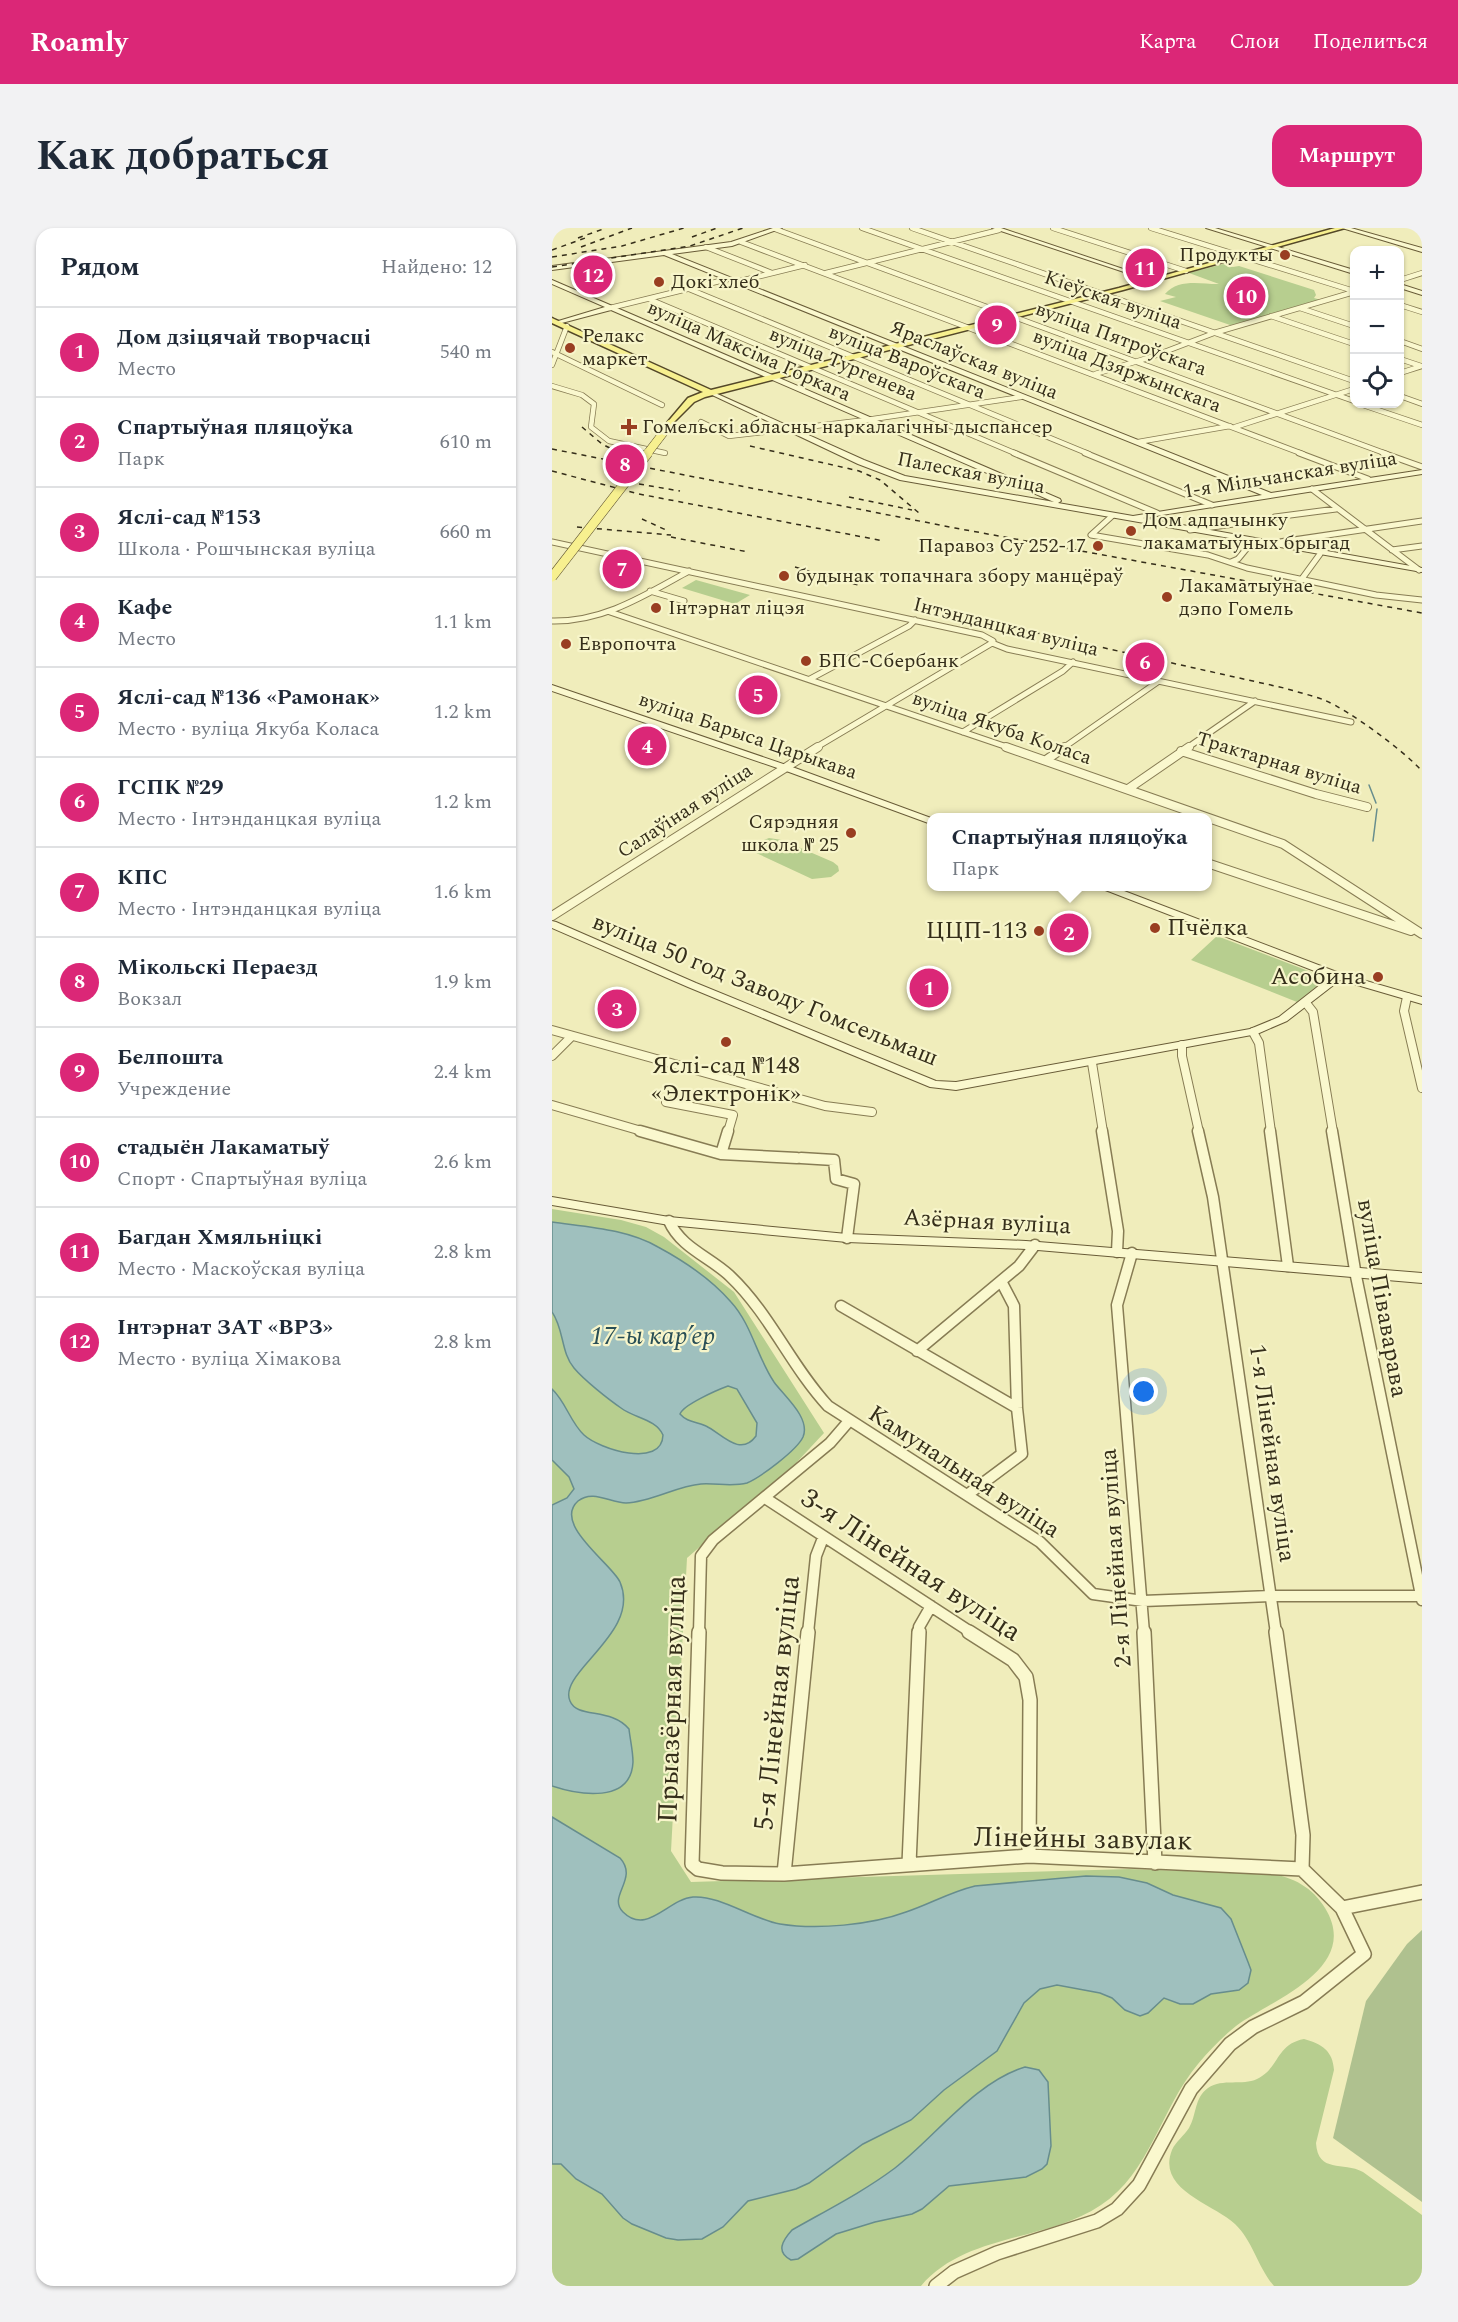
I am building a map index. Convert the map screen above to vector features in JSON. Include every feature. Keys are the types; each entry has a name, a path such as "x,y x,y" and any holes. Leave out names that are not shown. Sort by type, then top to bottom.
{"main road":[{"path":"552,577 670,424 695,398 893,345 1153,280 1343,228"},
{"name":"Палеская вуліца","path":"555,321 570,330 711,393"},
{"path":"695,398 725,399"}],"street":[{"name":"Кіеўская вуліца","path":"862,228 1350,400"},
{"path":"912,228 1350,380"},
{"path":"1053,228 1186,271"},
{"path":"1151,228 1350,291"},
{"path":"1209,228 1350,271"},
{"path":"1343,228 1422,250"},
{"path":"552,268 741,242 777,229"},
{"name":"вуліца Пятроўскага","path":"777,229 1422,467"},
{"path":"826,273 997,229 1153,280"},
{"name":"вуліца Дзяржынскага","path":"741,242 1368,479"},
{"path":"706,247 772,273"},
{"name":"Яраслаўская вуліца","path":"665,253 1271,496"},
{"path":"736,282 805,265"},
{"path":"1404,279 1422,273"},
{"path":"555,321 728,279"},
{"name":"вуліца Максіма Горкага","path":"552,282 1059,502 1061,508"},
{"path":"1404,287 1422,293"},
{"name":"вуліца Вароўскага","path":"689,289 1212,505"},
{"path":"1095,374 1137,362 1214,333 1350,293"},
{"name":"вуліца Тургенева","path":"649,299 1157,513"},
{"path":"1404,306 1422,312"},
{"path":"1300,308 1350,325"},
{"path":"1271,316 1350,343"},
{"path":"552,365 562,337 570,330"},
{"path":"1404,342 1422,349"},
{"path":"555,353 662,405"},
{"path":"1404,360 1422,366"},
{"path":"1404,372 1422,366"},
{"path":"552,386 582,395 594,404 591,427 609,441 665,453"},
{"path":"1138,442 1233,427 1350,390"},
{"name":"Палеская вуліца","path":"711,393 897,477 1252,542 1420,570"},
{"path":"1410,400 1422,396"},
{"path":"701,422 729,436 920,413 1021,397"},
{"path":"1404,398 1422,404"},
{"path":"1372,408 1422,425"},
{"name":"1-я Мільчанская вуліца","path":"1128,519 1422,472"},
{"path":"1312,489 1420,570"},
{"path":"1275,517 1336,509"},
{"path":"1112,516 1091,535 1208,555 1247,568 1376,595 1422,600"},
{"path":"1266,544 1422,521"},
{"path":"1188,530 1241,523"},
{"name":"Інтэнданцкая вуліца","path":"552,542 982,635 990,638 992,643 1351,722"},
{"path":"1231,562 1238,559 1252,542"},
{"path":"1392,550 1422,546"},
{"path":"1301,580 1320,554"},
{"path":"552,621 582,622 610,612 689,571"},
{"path":"650,591 684,602"},
{"name":"вуліца Якуба Коласа","path":"610,612 1196,813"},
{"path":"810,680 909,626 915,620"},
{"name":"Салаўіная вуліца","path":"552,916 784,767 992,643"},
{"path":"963,732 1063,671 1073,662"},
{"path":"1046,760 1159,681"},
{"name":"вуліца Барыса Царыкава","path":"552,688 784,767 927,820"},
{"path":"1128,789 1255,701"},
{"name":"Трактарная вуліца","path":"1181,751 1316,794 1367,807"},
{"name":"вуліца Якуба Коласа","path":"1212,819 1283,844 1422,934"},
{"path":"1212,866 1422,934"},
{"path":"1113,891 1338,976 1422,1001"},
{"name":"вуліца 50 год Заводу Гомсельмаш","path":"552,924 701,989 934,1083 956,1086 1253,1032 1277,1023 1306,1003 1338,976"},
{"path":"1407,997 1404,1011 1422,1088"},
{"name":"вуліца Піваварава","path":"1306,1003 1313,1011 1356,1272 1422,1597"},
{"path":"552,1030 825,1106 872,1112"},
{"path":"1253,1032 1259,1043 1288,1266"},
{"path":"552,1056 572,1036"},
{"name":"1-я Лінейная вуліца","path":"1182,1045 1182,1056 1213,1197 1303,1835 1302,1869"},
{"path":"1092,1063 1118,1231 1117,1252"},
{"path":"666,1101 733,1115 721,1154"},
{"path":"552,1105 721,1154 834,1160 836,1179 854,1184 847,1238"},
{"name":"Азёрная вуліца","path":"552,1201 669,1221 847,1238 1035,1245 1422,1278"},
{"name":"Камунальная вуліца","path":"669,1221 674,1232 729,1275 748,1295 808,1388 828,1406 1040,1542 1093,1594 1143,1601 1271,1596 1422,1597"},
{"path":"917,1351 1019,1266 1035,1245"},
{"name":"2-я Лінейная вуліца","path":"1131,1253 1127,1272 1122,1279 1117,1305 1143,1601 1155,1863"},
{"path":"967,1495 1022,1454 1017,1408 1014,1306 1001,1281"},
{"path":"841,1306 1017,1408"},
{"name":"Прыазёрная вуліца","path":"692,1864 701,1556 713,1540 830,1443 849,1421"},
{"name":"3-я Лінейная вуліца","path":"765,1498 1013,1660 1026,1677 1030,1700 1029,1856"},
{"name":"5-я Лінейная вуліца","path":"784,1874 816,1556 823,1538"},
{"path":"909,1864 919,1627 931,1606"},
{"name":"Лінейны завулак","path":"692,1864 698,1869 722,1873 784,1874 1029,1856 1302,1869"},
{"path":"936,2286 954,2272 997,2253 1097,2221 1123,2203 1139,2185 1191,2089 1230,2044 1253,2027 1304,2002 1364,1954 1342,1908 1302,1869"},
{"path":"1342,1908 1422,1892"}],"green space":[{"path":"1223,264 1239,266 1314,290 1316,295 1314,298 1321,300 1233,326 1160,301 1176,297 1165,294 1178,285 1219,284 1189,273"},
{"path":"696,580 750,595 735,604 682,588"},
{"path":"769,838 782,840 833,862 838,866 839,871 831,877 812,879 752,851 753,844"},
{"path":"1217,936 1311,972 1317,986 1297,1002 1191,960"},
{"path":"552,1209 621,1220 646,1227 664,1237 734,1292 824,1433 796,1463 687,1558 671,1851 691,1882 1129,1869 1269,1874 1294,1880 1308,1889 1325,1908 1333,1929 1332,1948 1323,1965 1290,1993 1236,2026 1198,2064 1185,2081 1132,2176 1118,2192 1079,2217 960,2256 939,2269 921,2286 552,2286"},
{"path":"1422,1930 1422,2202 1333,2138 1366,2001 1407,1944"},
{"path":"1304,2039 1316,2043 1329,2053 1334,2070 1316,2143 1318,2153 1326,2163 1363,2172 1422,2215 1422,2286 1274,2286 1246,2238 1235,2224 1190,2195 1172,2176 1169,2164 1172,2150 1189,2128 1203,2092 1220,2083 1257,2079 1270,2069 1288,2046"}],"water":[{"name":"17-ы кар’ер","path":"552,1222 606,1230 646,1241 668,1252 697,1272 731,1302 744,1321 774,1382 800,1415 804,1430 803,1437 786,1456 747,1483 692,1485 645,1500 626,1503 590,1496 578,1501 572,1510 572,1521 578,1532 620,1582 624,1601 620,1618 575,1677 569,1690 570,1701 580,1710 613,1718 622,1722 629,1729 633,1754 630,1775 623,1785 602,1793 576,1792 552,1786 552,1505 567,1498 574,1489 569,1477 552,1460 552,1389 579,1430 603,1446 642,1454 660,1445 663,1435 655,1425 626,1411 610,1400 574,1368 552,1312","holes":["728,1386 737,1389 757,1423 756,1436 744,1445 731,1442 706,1426 680,1414 694,1402 716,1391"]},
{"path":"552,1817 620,1858 626,1873 618,1900 619,1906 632,1918 641,1920 658,1914 684,1899 703,1897 780,1924 844,1925 892,1916 975,1886 1086,1876 1119,1877 1147,1883 1173,1895 1221,1908 1231,1919 1251,1970 1248,1983 1239,1990 1211,1994 1193,2004 1180,2004 1164,1998 1148,2013 1140,2016 1125,2010 1112,1998 1100,1993 1057,1985 1040,1989 1024,2003 997,2051 944,2090 911,2120 863,2144 809,2183 796,2189 748,2201 723,2227 702,2239 666,2238 632,2224 623,2218 602,2194 576,2179 561,2164 552,2164"},
{"path":"1025,2067 1039,2070 1048,2082 1051,2146 1047,2164 1042,2169 1026,2177 949,2186 922,2209 912,2214 836,2234 798,2259 791,2260 786,2257 782,2246 792,2230 883,2177 972,2097 1007,2074"}],"waterway":[{"path":"1369,785 1376,803"},
{"path":"1373,841 1377,809"}],"railway":[{"path":"552,233 558,228"},
{"path":"578,238 606,228"},
{"path":"581,247 632,228"},
{"path":"552,257 622,246 684,228"},
{"path":"692,237 717,228"},
{"path":"552,267 690,246 743,228"},
{"path":"552,250 588,237"},
{"path":"582,427 602,444 633,460"},
{"path":"750,446 859,471 880,480 919,513"},
{"path":"552,449 955,528 1422,613"},
{"path":"552,471 639,494 884,541"},
{"path":"639,484 680,491"},
{"path":"849,497 912,510"},
{"path":"642,519 666,530"},
{"path":"577,527 671,535"},
{"path":"671,537 748,552"},
{"path":"795,567 858,585"},
{"path":"1015,628 1284,688 1319,698 1347,712 1376,732 1422,771"}],"place":[{"name":"Продукты","path":"1285,255"},
{"name":"Багдан Хмяльніцкі","path":"1145,268"},
{"name":"Інтэрнат ЗАТ «ВРЗ»","path":"593,275"},
{"name":"Докі хлеб","path":"659,282"},
{"name":"стадыён Лакаматыў","path":"1246,296"},
{"name":"Белпошта","path":"997,325"},
{"name":"Релакс маркет","path":"570,348"},
{"name":"Гомельскі абласны наркалагічны дыспансер","path":"629,427"},
{"name":"Мікольскі Пераезд","path":"625,464"},
{"name":"Дом адпачынку лакаматыўных брыгад","path":"1131,531"},
{"name":"Паравоз Су 252-17","path":"1098,546"},
{"name":"КПС","path":"622,569"},
{"name":"будынак топачнага збору манцёраў","path":"784,576"},
{"name":"Лакаматыўнае дэпо Гомель","path":"1167,597"},
{"name":"Інтэрнат ліцэя","path":"656,608"},
{"name":"Европочта","path":"566,644"},
{"name":"БПС-Сбербанк","path":"806,661"},
{"name":"ГСПК №29","path":"1145,662"},
{"name":"Яслі-сад №136 «Рамонак»","path":"758,695"},
{"name":"Кафе","path":"647,746"},
{"name":"Сярэдняя школа № 25","path":"851,833"},
{"name":"Пчёлка","path":"1155,928"},
{"name":"ЦЦП-113","path":"1039,931"},
{"name":"Спартыўная пляцоўка","path":"1069,933"},
{"name":"Асобина","path":"1378,977"},
{"name":"Дом дзіцячай творчасці","path":"929,988"},
{"name":"Яслі-сад №153","path":"617,1009"},
{"name":"Яслі-сад №148 «Электронік»","path":"726,1042"}]}
